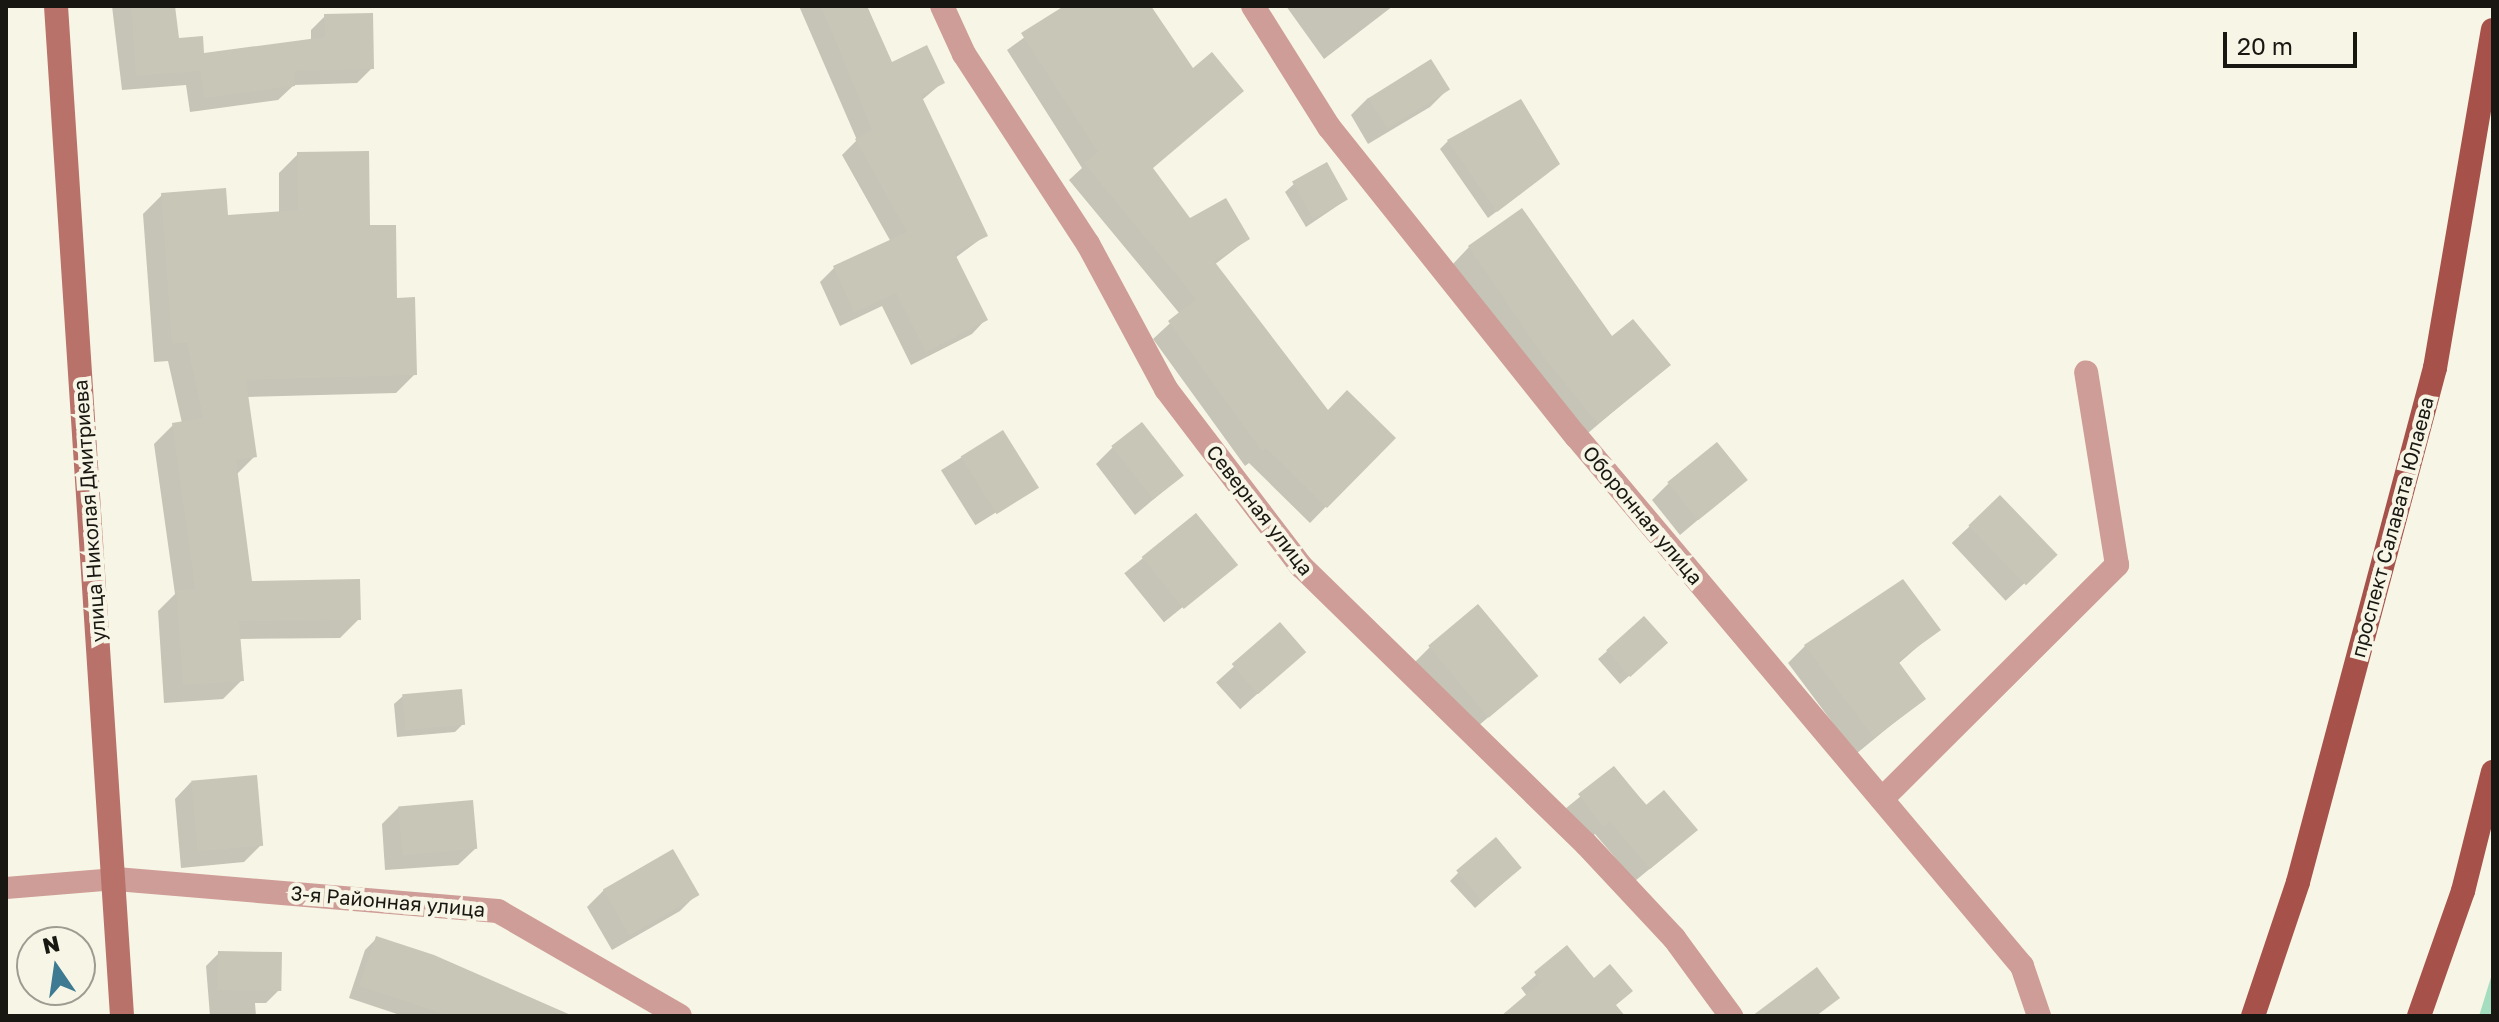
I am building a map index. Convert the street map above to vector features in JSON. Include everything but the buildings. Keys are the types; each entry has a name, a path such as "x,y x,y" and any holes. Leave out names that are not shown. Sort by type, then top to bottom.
{"main road":[{"name":"проспект Салавата Юлаева","path":"2253,1016 2298,882 2435,368 2493,30"},
{"path":"2419,1016 2463,891 2493,772"}],"street":[{"name":"улица Николая Дмитриева","path":"56,6 116,879 122,1016"},
{"name":"Северная улица","path":"942,6 964,54 1088,244 1166,389 1301,566 1586,844 1674,938 1731,1016"},
{"name":"Оборонная улица","path":"1253,6 1329,127 1576,436 2022,966 2039,1016"},
{"path":"1882,799 2117,565 2086,372"},
{"name":"3-я Районная улица","path":"116,879 498,911 680,1016"}],"lane":[{"path":"6,888 116,879"}],"green space":[{"path":"2493,971 2493,1016 2479,1016"}]}
